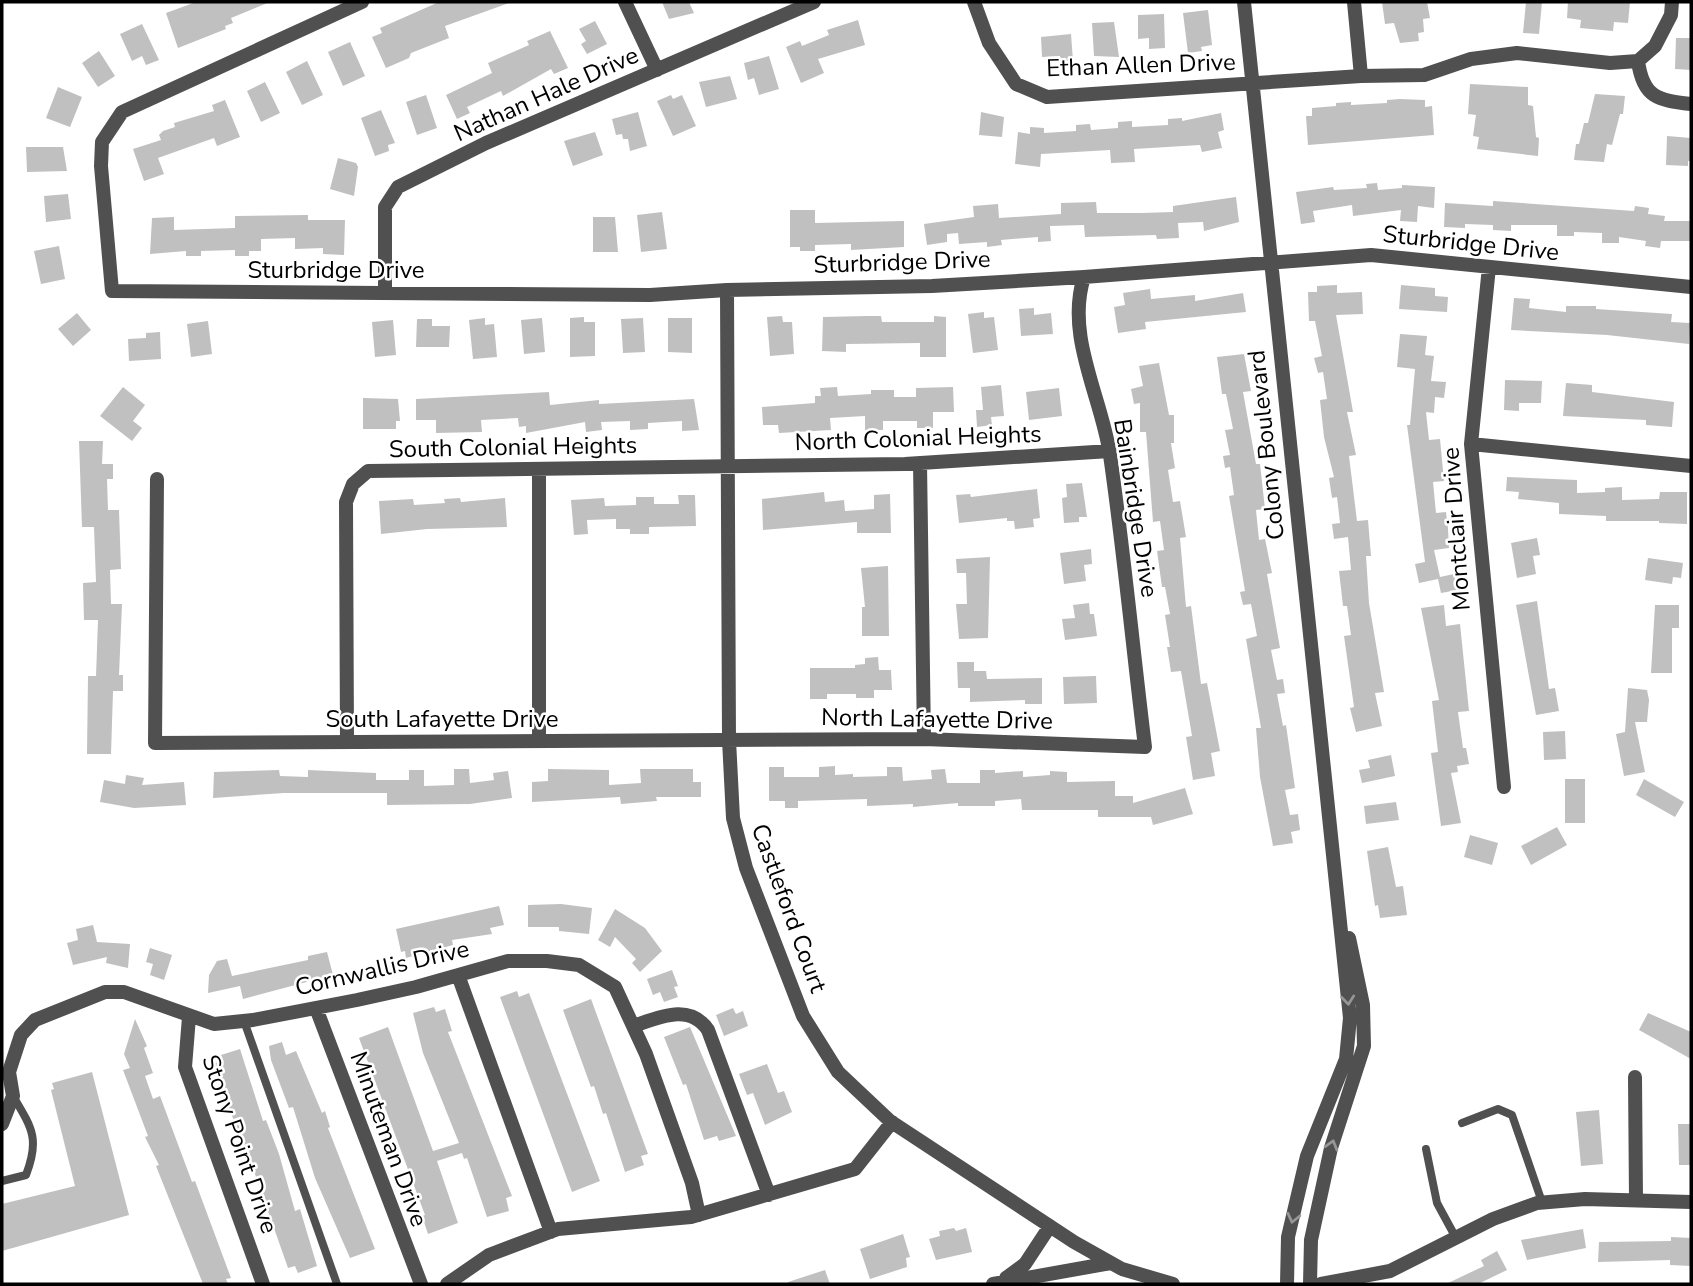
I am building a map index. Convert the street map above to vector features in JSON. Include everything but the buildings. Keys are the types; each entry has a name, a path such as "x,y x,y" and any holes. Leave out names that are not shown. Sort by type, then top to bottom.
{"street":[{"name":"Sturbridge Drive","path":"362,2 122,112 102,142 101,166 113,291 650,295 727,289 932,286 1371,256 1691,287"},
{"path":"625,2 657,70"},
{"name":"Nathan Hale Drive","path":"385,293 385,206 398,187 486,143 814,2"},
{"name":"Ethan Allen Drive","path":"974,2 989,43 1016,84 1047,97 1361,76 1424,75 1471,59 1517,53 1609,63 1638,61"},
{"name":"Colony Boulevard","path":"1244,2 1350,1018 1346,1059 1307,1156 1288,1237 1287,1284"},
{"path":"1353,2 1361,76"},
{"path":"1672,2 1671,15 1655,46 1638,61 1640,82 1659,100 1691,104"},
{"name":"Montclair Drive","path":"1489,267 1471,444 1504,787"},
{"name":"Bainbridge Drive","path":"1084,277 1080,289 1084,353 1110,451 1145,747"},
{"name":"Castleford Court","path":"727,289 729,740 736,831 746,869 803,1016 838,1072 892,1122 1111,1263 1157,1282 1174,1284"},
{"path":"1471,444 1691,466"},
{"name":"North Colonial Heights","path":"729,467 920,463 1110,451"},
{"path":"920,463 924,739"},
{"name":"South Colonial Heights","path":"347,742 346,502 353,484 368,471 729,467"},
{"path":"539,469 539,741"},
{"name":"South Lafayette Drive","path":"157,480 155,743 729,740"},
{"name":"North Lafayette Drive","path":"729,740 924,739 1145,747"},
{"name":"Colony Boulevard","path":"1310,1284 1311,1240 1331,1148 1364,1046 1363,1004 1335,883"},
{"name":"Cornwallis Drive","path":"2,1124 13,1096 9,1072 21,1035 35,1020 106,992 124,992 214,1024 244,1021 416,988 508,961 579,965 615,987 633,1026 692,1183 699,1215"},
{"path":"458,975 551,1232"},
{"name":"Minuteman Drive","path":"316,1008 421,1284"},
{"path":"633,1026 686,1013 700,1018 708,1030 769,1195"},
{"name":"Stony Point Drive","path":"189,1017 185,1067 263,1284"},
{"path":"1635,1077 1636,1200"},
{"path":"447,1284 489,1255 551,1232 650,1223 699,1215 855,1169 892,1122"},
{"path":"1321,1284 1390,1271 1513,1209 1542,1202 1585,1199 1691,1202"},
{"path":"998,1283 1025,1264 1050,1226"},
{"path":"998,1283 1111,1263"}],"lane":[{"path":"244,1021 337,1284"},
{"path":"2,1181 26,1175 35,1149 28,1120 13,1096"},
{"path":"1462,1123 1499,1109 1512,1115 1542,1202"},
{"path":"1426,1149 1437,1203 1456,1238"}]}
